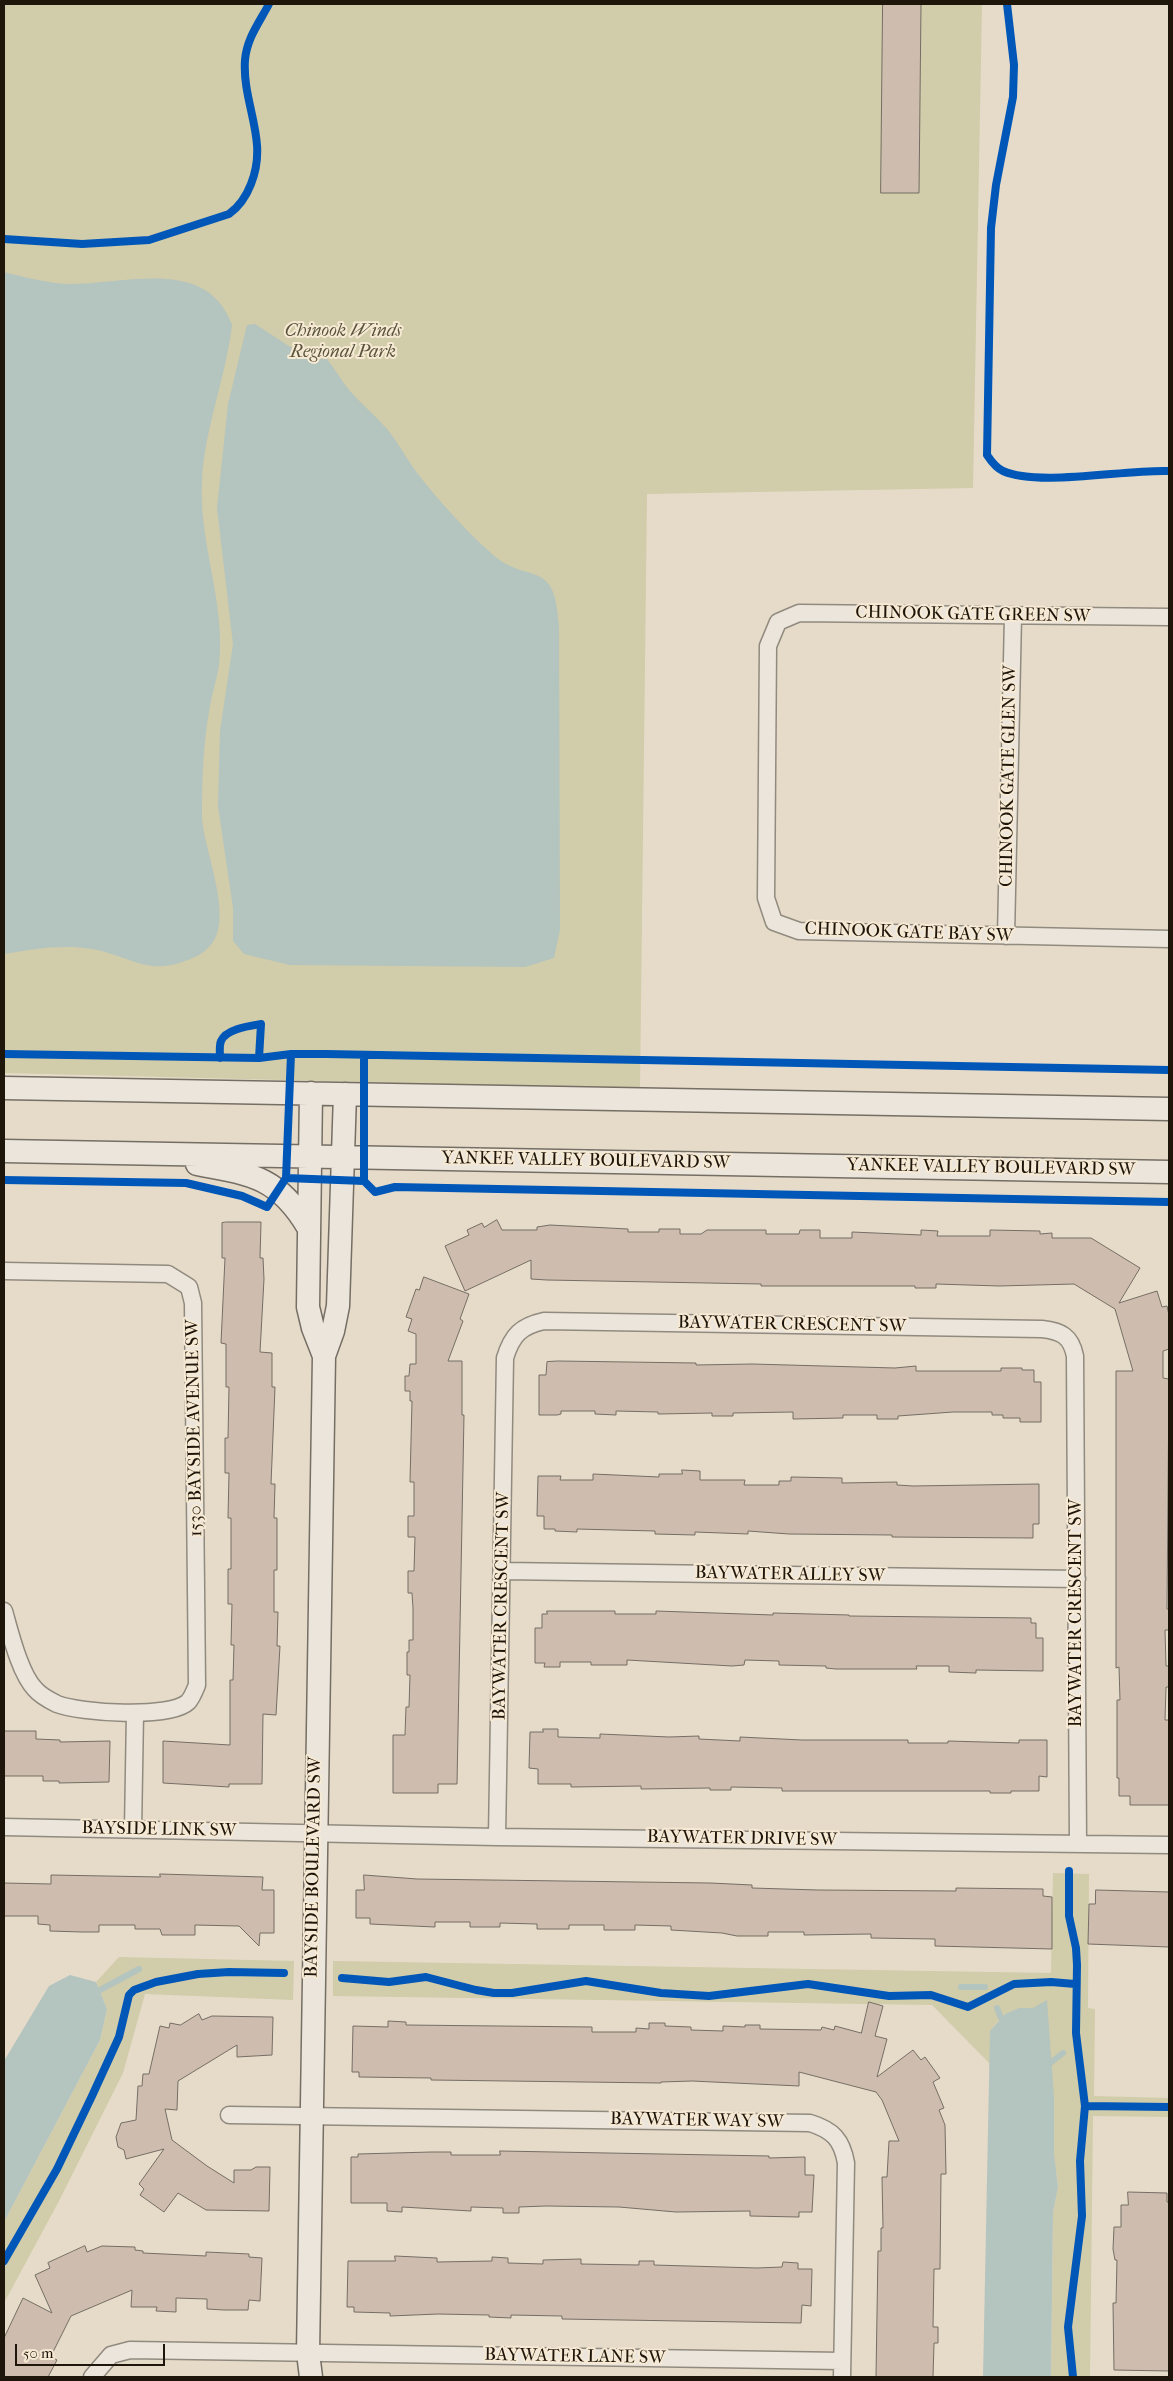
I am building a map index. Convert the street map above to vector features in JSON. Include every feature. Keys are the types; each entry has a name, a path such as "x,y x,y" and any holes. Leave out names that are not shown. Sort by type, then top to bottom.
{"main road":[{"path":"4,1088 1169,1109"},
{"name":"BAYSIDE BOULEVARD SW","path":"311,1094 308,1307 313,1328 324,1356"},
{"name":"BAYSIDE BOULEVARD SW","path":"310,2377 308,2353 310,2116 324,1356 333,1331 338,1306 345,1094"},
{"name":"YANKEE VALLEY BOULEVARD SW","path":"4,1150 1169,1172"},
{"path":"135,1153 222,1169 260,1180 279,1189 287,1197 308,1228"}],"street":[{"name":"CHINOOK GATE GREEN SW","path":"778,622 799,613 1169,617"},
{"name":"CHINOOK GATE GLEN SW","path":"1006,936 1013,616"},
{"name":"CHINOOK GATE BAY SW","path":"778,622 768,646 766,898 774,922 799,931 1169,939"},
{"name":"1530 BAYSIDE AVENUE SW","path":"4,1272 168,1274 189,1287 193,1303 197,1685 188,1702 166,1712 135,1713 84,1710 57,1704 34,1689 20,1662 4,1611"},
{"name":"BAYWATER CRESCENT SW","path":"497,1837 503,1571 505,1358 509,1344 516,1333 530,1324 544,1321 564,1321 1056,1331 1068,1337 1073,1345 1075,1356 1078,1843"},
{"name":"BAYWATER ALLEY SW","path":"503,1571 1077,1579"},
{"path":"133,1830 135,1713"},
{"name":"BAYSIDE LINK SW","path":"4,1827 315,1833"},
{"name":"BAYWATER DRIVE SW","path":"315,1833 1169,1845"},
{"name":"BAYWATER WAY SW","path":"229,2115 810,2123 823,2127 834,2135 844,2147 846,2163 842,2369"},
{"name":"BAYWATER LANE SW","path":"92,2377 110,2355 130,2350 308,2353 842,2369"}],"green space":[{"name":"Chinook Winds Regional Park","path":"4,4 982,4 973,488 647,494 640,1089 4,1073"},
{"path":"1053,1873 1089,1874 1088,2008 1095,2009 1094,2096 1169,2098 1169,2117 1093,2116 1090,2377 1051,2377 1053,2212 1058,2186 1033,2008 1019,2009 1008,2013 990,2031 990,2064 932,2005 333,1996 333,1961 1051,1973"},
{"path":"119,1957 294,1961 293,2000 145,1994 123,2073 59,2201 4,2303 4,2222 100,2040 107,2009 96,1982"}],"shaded area":[{"path":"4,272 27,278 67,284 138,279 162,279 184,282 204,289 220,303 232,325 207,440 202,479 204,526 216,595 220,642 219,665 206,734 202,817 216,885 219,921 216,936 208,948 193,958 170,965 147,965 92,949 70,947 26,950 4,954"},
{"path":"255,324 309,359 327,359 349,390 387,429 417,473 462,525 492,554 506,564 538,576 546,581 552,590 557,605 559,627 560,930 554,958 525,967 290,965 244,954 233,941 233,908 218,806 220,731 233,644 217,508 228,404 247,325"},
{"path":"70,1975 96,1982 107,2009 100,2040 4,2222 4,2061 49,1986"},
{"path":"1047,2000 1054,2097 1054,2154 1058,2187 1053,2212 1051,2377 983,2377 990,2031 1005,2014 1019,2008 1033,2008"}],"building":[{"path":"883,4 921,4 919,193 881,193"},
{"path":"497,1220 502,1230 537,1230 537,1227 550,1225 628,1229 628,1232 659,1232 659,1229 680,1229 680,1234 701,1234 707,1230 766,1230 766,1234 799,1234 800,1230 820,1230 820,1238 852,1238 852,1232 921,1235 921,1230 938,1231 937,1236 990,1236 990,1230 1040,1231 1040,1234 1052,1233 1052,1238 1091,1238 1140,1268 1119,1303 1157,1291 1162,1307 1167,1306 1169,1315 1169,1349 1163,1351 1163,1378 1169,1379 1167,1609 1169,1609 1169,1630 1165,1630 1166,1666 1169,1666 1169,1687 1166,1687 1165,1720 1169,1720 1169,1805 1130,1805 1130,1796 1119,1796 1119,1778 1117,1778 1117,1700 1120,1700 1119,1667 1116,1668 1116,1371 1133,1371 1115,1309 1074,1284 999,1286 936,1284 936,1288 915,1288 915,1286 761,1286 761,1284 547,1280 531,1279 531,1260 465,1291 445,1246 469,1235 467,1230 482,1223 484,1227"},
{"path":"261,1222 260,1258 263,1258 264,1279 260,1352 272,1353 272,1387 275,1387 271,1484 275,1484 274,1518 277,1518 277,1570 274,1570 274,1612 278,1612 277,1646 280,1646 276,1715 263,1714 262,1784 229,1784 229,1787 163,1783 163,1741 230,1745 230,1680 233,1680 234,1645 231,1645 232,1604 228,1604 228,1569 231,1569 231,1518 228,1518 229,1473 225,1473 225,1438 228,1438 229,1387 226,1387 226,1344 221,1343 225,1258 222,1258 222,1223"},
{"path":"424,1277 469,1294 460,1319 463,1321 448,1361 462,1361 462,1415 464,1415 457,1784 438,1784 438,1793 393,1793 393,1735 405,1735 406,1707 409,1707 410,1675 407,1675 407,1652 409,1652 409,1640 413,1640 412,1593 408,1593 408,1571 414,1571 415,1537 408,1537 408,1516 414,1516 414,1482 410,1482 412,1401 410,1401 410,1391 405,1391 405,1376 409,1376 410,1364 416,1364 416,1334 408,1331 412,1319 406,1317 416,1289 419,1290"},
{"path":"547,1362 895,1368 916,1366 916,1371 1001,1371 1001,1368 1022,1368 1022,1370 1034,1370 1034,1382 1041,1382 1041,1422 1020,1422 1020,1418 1003,1418 1003,1415 992,1415 992,1412 953,1412 898,1416 898,1419 877,1419 877,1415 843,1415 843,1418 793,1419 793,1412 733,1413 733,1416 712,1416 712,1413 658,1414 658,1412 616,1411 616,1415 595,1414 595,1411 561,1411 561,1414 557,1415 539,1415 539,1375 546,1375"},
{"path":"682,1470 700,1471 700,1480 745,1480 744,1485 779,1485 779,1481 791,1481 791,1477 842,1478 842,1483 897,1482 897,1485 913,1486 1039,1484 1039,1524 1033,1524 1033,1538 892,1537 892,1535 789,1534 748,1531 748,1534 695,1532 695,1535 655,1534 655,1531 577,1529 577,1532 555,1531 555,1529 544,1529 544,1516 537,1516 538,1476 561,1476 560,1480 593,1480 593,1474 659,1477 659,1474 682,1474"},
{"path":"547,1611 615,1611 615,1614 656,1614 656,1611 773,1615 773,1613 849,1616 1031,1618 1031,1623 1036,1623 1036,1638 1043,1638 1043,1671 976,1670 976,1673 949,1672 949,1666 916,1666 917,1669 836,1669 826,1668 826,1666 779,1665 779,1661 745,1660 744,1665 732,1666 627,1660 627,1665 591,1665 591,1662 560,1662 560,1667 544,1667 545,1663 535,1663 535,1628 542,1628 542,1614 547,1614"},
{"path":"543,1729 558,1729 558,1737 600,1738 600,1734 669,1737 699,1736 699,1739 740,1741 740,1737 802,1740 908,1740 908,1743 948,1743 948,1741 1019,1743 1019,1740 1047,1740 1047,1777 1039,1776 1039,1791 1011,1791 1011,1793 990,1793 990,1791 782,1791 782,1788 731,1787 731,1790 710,1790 710,1788 641,1789 641,1786 571,1787 571,1784 538,1784 538,1769 529,1768 530,1732 543,1732"},
{"path":"4,1731 36,1731 36,1739 60,1740 60,1742 110,1741 109,1782 59,1783 59,1781 43,1781 43,1776 4,1776"},
{"path":"160,1874 263,1877 262,1890 274,1890 274,1933 260,1933 259,1946 239,1926 195,1925 195,1935 162,1935 160,1929 135,1929 135,1925 99,1925 99,1932 50,1931 50,1925 38,1924 38,1916 4,1916 4,1883 51,1884 51,1875 160,1877"},
{"path":"364,1875 417,1879 710,1883 752,1885 752,1888 818,1890 956,1891 956,1888 1043,1889 1043,1896 1052,1897 1052,1949 935,1946 935,1939 871,1938 871,1934 804,1935 804,1932 768,1932 768,1936 737,1936 722,1933 671,1930 671,1926 635,1925 635,1930 604,1930 604,1925 569,1925 569,1929 537,1929 537,1924 500,1923 500,1927 470,1927 470,1922 435,1922 435,1927 370,1924 370,1918 356,1918 356,1890 364,1890"},
{"path":"1096,1890 1169,1892 1169,1947 1088,1944 1089,1904 1095,1904"},
{"path":"869,2002 883,2006 875,2036 887,2039 877,2077 913,2050 921,2060 925,2057 940,2078 933,2082 944,2108 939,2110 945,2125 946,2174 941,2174 940,2269 934,2269 933,2327 938,2327 938,2343 934,2343 933,2377 876,2377 878,2251 881,2251 881,2228 883,2228 882,2177 887,2177 889,2141 899,2141 882,2100 876,2092 799,2072 799,2086 692,2081 661,2083 431,2080 431,2078 359,2077 359,2072 352,2072 353,2026 388,2027 388,2021 406,2022 406,2025 592,2027 592,2032 636,2032 636,2028 649,2029 649,2023 665,2023 665,2026 691,2027 691,2030 723,2031 723,2026 745,2027 745,2025 760,2025 760,2029 821,2030 822,2027 834,2030 835,2026 861,2033"},
{"path":"199,2014 202,2020 212,2016 273,2017 272,2055 237,2057 237,2045 178,2081 177,2110 165,2109 172,2140 234,2183 234,2170 270,2167 269,2211 206,2210 178,2193 164,2212 140,2195 144,2189 139,2184 164,2149 126,2159 124,2150 118,2147 116,2137 121,2123 136,2120 138,2086 142,2086 143,2074 149,2074 160,2026 169,2028 170,2023 180,2025"},
{"path":"500,2151 769,2156 769,2158 805,2157 805,2175 814,2175 812,2212 799,2212 799,2217 750,2216 750,2211 676,2212 619,2207 546,2206 519,2207 519,2213 503,2213 503,2208 471,2207 471,2211 402,2207 402,2212 387,2211 387,2203 351,2203 351,2157 358,2157 358,2154 451,2152 451,2155 500,2155"},
{"path":"1128,2192 1167,2193 1167,2202 1169,2202 1169,2371 1114,2370 1113,2303 1116,2303 1117,2260 1115,2260 1113,2249 1114,2227 1121,2227 1121,2205 1128,2205"},
{"path":"85,2246 87,2252 102,2246 135,2247 135,2250 143,2251 143,2253 206,2256 206,2252 249,2254 249,2257 262,2258 260,2301 249,2300 248,2310 224,2310 207,2309 207,2299 176,2298 176,2312 156,2311 157,2307 131,2307 132,2290 71,2316 51,2356 57,2360 48,2377 4,2377 4,2338 23,2298 52,2313 35,2275 50,2268 48,2263"},
{"path":"395,2256 437,2258 437,2262 492,2261 492,2257 508,2258 508,2263 543,2264 543,2260 581,2259 581,2264 639,2265 639,2261 654,2261 654,2265 757,2268 782,2267 783,2262 798,2263 798,2269 812,2269 811,2306 802,2305 801,2323 562,2319 562,2316 511,2315 511,2318 489,2317 489,2315 438,2314 390,2316 390,2313 354,2312 354,2307 347,2307 348,2261 395,2261"}],"waterway":[{"path":"100,1990 139,1969"},
{"path":"961,1987 985,1987"},
{"path":"997,2008 1001,2018 1008,2022"},
{"path":"1044,2068 1063,2053"}],"cycle path":[{"path":"4,239 82,244 149,240 229,214 233,211 247,193 256,168 256,137 247,92 245,60 251,38 269,4"},
{"path":"1007,4 1014,65 1013,97 996,185 991,228 987,455 1003,471 1019,476 1060,478 1169,471"},
{"path":"220,1058 220,1043 224,1037 238,1029 261,1024 259,1058 291,1054 326,1054 1169,1070"},
{"path":"4,1054 259,1058"},
{"path":"4,1180 186,1183 242,1196 267,1207 286,1178 291,1054"},
{"path":"364,1055 364,1181"},
{"path":"286,1178 364,1181 375,1192 395,1187 1169,1202"},
{"path":"1069,1871 1069,1916 1076,1948 1077,1965 1076,2033 1085,2106 1080,2161 1082,2216 1068,2327 1073,2377"},
{"path":"4,2261 57,2169 92,2096 119,2037 129,1995 134,1990 156,1982 198,1974 229,1972 284,1973"},
{"path":"342,1978 389,1982 426,1977 494,1993 512,1993 586,1981 661,1993 709,1996 808,1984 889,1996 931,1995 968,2007 1014,1984 1051,1982 1075,1984"},
{"path":"1085,2106 1169,2107"}]}
